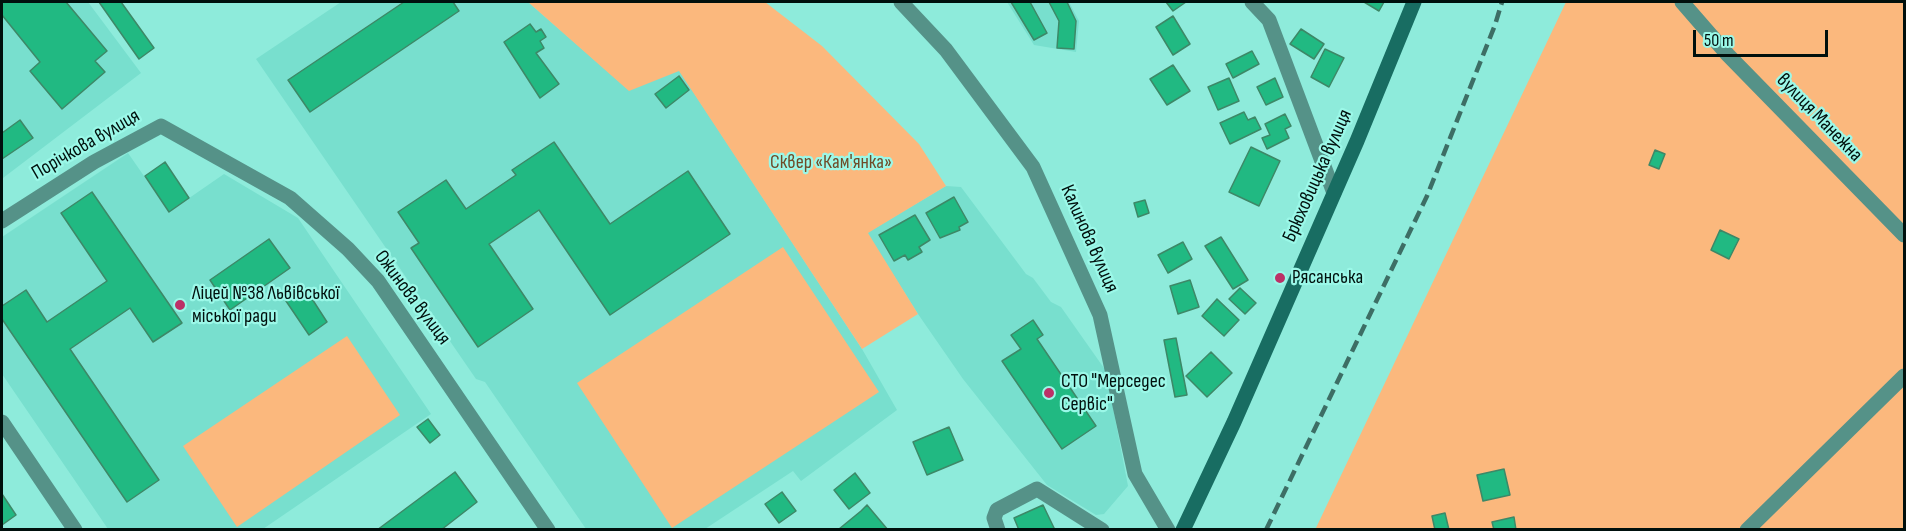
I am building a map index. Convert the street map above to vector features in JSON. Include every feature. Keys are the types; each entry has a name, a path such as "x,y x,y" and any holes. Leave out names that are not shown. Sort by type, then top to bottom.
{"main road":[{"name":"Брюховицька вулиця","path":"1183,530 1234,422 1414,2"}],"street":[{"name":"Калинова вулиця","path":"901,2 946,50 1033,167 1100,315 1135,474 1168,530"},
{"path":"1252,2 1269,20 1334,193"},
{"name":"вулиця Манежна","path":"1682,2 1728,54 1905,235"},
{"name":"Порічкова вулиця","path":"2,221 94,162 161,126"},
{"name":"Ожинова вулиця","path":"161,126 290,198 348,249 378,281 548,530"},
{"path":"1747,530 1905,376"},
{"path":"2,422 75,530"},
{"path":"998,530 994,518 997,510 1037,489 1102,530"}],"shaded area":[{"path":"2,2 88,2 141,73 3,178"},
{"path":"341,2 528,2 629,90 679,70 862,349 897,410 801,481 793,471 705,529 586,529 485,382 476,379 256,59"},
{"path":"1007,2 1069,2 1079,21 1076,52 1034,45"},
{"name":"Ліцей №38 Львівської міської ради","path":"128,153 169,212 224,174 298,218 431,414 263,529 108,529 2,374 2,237"},
{"path":"946,186 961,187 1026,274 1033,278 1051,302 1061,307 1106,371 1128,486 1104,514 1096,515 1047,485 963,379 918,314 867,233"}],"green space":[{"name":"Сквер «Кам'янка»","path":"528,2 765,2 822,46 919,144 946,186 868,233 918,314 862,349 679,71 629,91"},
{"path":"1566,2 1904,2 1904,529 1315,530"},
{"path":"783,247 879,392 672,528 577,383"},
{"path":"347,336 400,415 237,527 183,446"}],"building":[{"path":"2,2 66,2 107,51 95,61 105,72 62,109 30,71 40,62 2,15"},
{"path":"99,2 121,2 154,48 139,59"},
{"path":"404,2 453,2 459,11 310,112 288,80"},
{"path":"1011,2 1030,2 1047,33 1034,40"},
{"path":"1049,2 1067,2 1076,21 1074,49 1057,48 1059,21"},
{"path":"1166,2 1186,2 1173,11"},
{"path":"1364,2 1384,2 1379,11"},
{"path":"1173,16 1190,44 1173,55 1156,27"},
{"path":"530,24 536,32 541,29 546,37 540,41 544,48 536,53 559,84 540,98 504,42"},
{"path":"1301,29 1324,44 1314,59 1290,44"},
{"path":"1325,49 1344,58 1329,87 1311,77"},
{"path":"1252,51 1259,64 1233,78 1226,64"},
{"path":"1173,65 1190,91 1167,105 1150,79"},
{"path":"679,76 689,90 666,108 655,94"},
{"path":"1229,78 1239,101 1218,110 1208,87"},
{"path":"1275,78 1283,97 1266,105 1257,87"},
{"path":"1244,112 1248,120 1255,117 1261,129 1230,144 1220,123"},
{"path":"1285,114 1291,126 1285,129 1289,138 1267,149 1262,138 1270,135 1265,124"},
{"path":"20,120 33,138 2,159 2,133"},
{"path":"554,142 610,224 688,171 730,234 610,315 539,210 489,244 533,309 478,347 411,248 419,243 398,212 446,180 466,209 516,175 512,170"},
{"path":"1251,147 1280,161 1259,206 1229,192"},
{"path":"1655,150 1665,154 1659,169 1649,165"},
{"path":"165,162 189,198 169,212 145,176"},
{"path":"92,192 182,323 153,342 130,308 70,349 159,480 127,502 2,319 2,306 26,290 47,322 107,281 61,213"},
{"path":"954,197 968,222 959,227 960,230 940,238 926,213"},
{"path":"1145,200 1149,213 1138,217 1134,203"},
{"path":"915,215 930,240 919,247 922,252 908,260 905,255 894,261 879,235"},
{"path":"1720,230 1739,239 1729,259 1711,250"},
{"path":"1221,237 1248,280 1233,289 1205,246"},
{"path":"269,239 290,268 230,310 210,280"},
{"path":"1183,242 1192,259 1168,273 1158,255"},
{"path":"1190,280 1199,307 1178,314 1170,286"},
{"path":"305,288 327,322 309,335 286,301"},
{"path":"1240,288 1256,303 1245,314 1229,299"},
{"path":"1217,299 1239,320 1224,336 1202,316"},
{"name":"СТО \"Мерседес Сервіс\"","path":"1033,320 1043,335 1037,339 1096,426 1062,449 1002,361 1021,349 1011,335"},
{"path":"1176,338 1187,395 1175,397 1164,340"},
{"path":"1211,352 1232,373 1207,397 1186,376"},
{"path":"428,419 440,435 430,443 417,427"},
{"path":"949,427 963,460 927,475 913,442"},
{"path":"1504,469 1510,495 1483,501 1477,475"},
{"path":"455,472 477,502 441,530 377,530"},
{"path":"855,473 870,493 849,509 834,490"},
{"path":"782,492 796,511 779,523 765,504"},
{"path":"2,494 16,515 2,525"},
{"path":"867,505 888,530 839,529 861,511"},
{"path":"1043,505 1055,530 1019,530 1014,518"},
{"path":"1445,513 1449,530 1435,530 1432,516"},
{"path":"1514,517 1516,530 1494,530 1492,522"}],"railway":[{"path":"1266,530 1427,196 1502,2"}],"place":[{"name":"Рясанська","path":"1280,278"},
{"name":"Ліцей №38 Львівської міської ради","path":"180,305"},
{"name":"СТО \"Мерседес Сервіс\"","path":"1049,393"}]}
